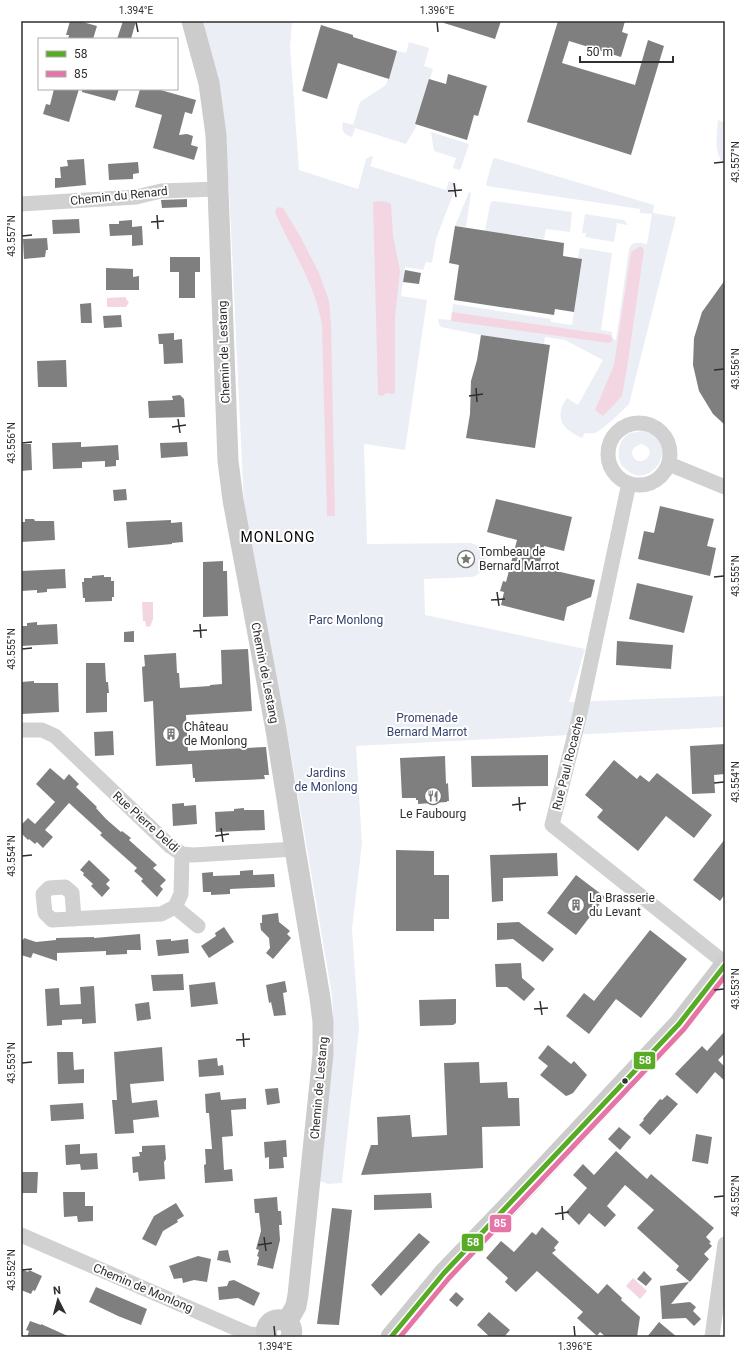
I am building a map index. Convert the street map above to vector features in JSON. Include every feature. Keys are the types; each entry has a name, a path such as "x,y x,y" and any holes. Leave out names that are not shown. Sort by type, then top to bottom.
{"street":[{"name":"Chemin de Lestang","path":"192,21 209,83 216,135 228,461 233,500 276,730 294,849 320,998 324,1037 298,1295 289,1330"},
{"name":"Chemin du Renard","path":"21,204 136,197 161,191 218,189"},
{"path":"639,422 656,426 664,434 669,443 671,454 667,470 660,478 650,483 640,485 629,483 623,481 615,474 609,464 608,453 610,442 619,430 628,424 639,422"},
{"path":"668,464 725,487"},
{"name":"Rue Paul Rocache","path":"629,483 579,718 552,825 725,964"},
{"name":"Rue Pierre Deldi","path":"21,730 42,730 55,736 170,846 182,854 193,855 294,849"},
{"path":"74,919 161,914 176,907 181,894 182,854"},
{"path":"176,907 198,926"},
{"path":"391,1337 444,1273 679,1024 725,964"},
{"name":"Chemin de Monlong","path":"21,1235 249,1334 267,1336"},
{"path":"712,1337 725,1244"},
{"path":"267,1336 267,1327 272,1322 280,1320 289,1330"}],"green space":[{"path":"203,21 292,21 290,47 299,170 358,189 366,159 371,156 373,157 370,166 446,190 449,181 457,184 436,239 432,263 426,262 423,270 405,267 401,296 427,300 405,450 364,444 367,544 470,543 477,545 482,549 486,559 483,569 478,574 472,577 424,579 425,615 585,649 569,702 725,696 725,727 356,746 362,843 352,929 359,1029 342,1183 328,1184 320,1181 334,1045 332,995 285,720 260,598 244,506 229,188"},
{"path":"409,42 429,48 424,66 433,69 415,123 416,127 406,144 355,128 352,137 347,135 343,132 343,122 353,125 360,102 386,85 397,51 406,53"},
{"path":"718,120 725,123 725,165 721,161 717,150"},
{"path":"431,132 469,144 459,170 453,168 456,158 434,151"},
{"path":"495,158 654,205 653,213 676,217 629,404 602,428 595,433 585,433 582,438 575,435 565,427 562,422 561,412 567,398 578,405 603,360 565,340 545,337 544,344 481,335 441,327 438,319 451,320 453,304 551,319 551,322 572,325 582,259 578,258 580,248 612,253 601,330 612,332 613,339 616,340 629,249 634,243 647,244 652,214 640,213 640,209 487,186 486,184 493,159"},
{"path":"469,192 471,193 466,227 455,226"},
{"path":"494,201 572,212 570,232 546,229 544,239 485,231 490,205 491,202"},
{"path":"585,214 624,220 628,225 617,223 614,242 585,237 586,233 582,233"},
{"path":"643,431 654,436 660,443 662,451 661,459 651,472 644,475 636,475 628,471 622,465 619,458 619,450 621,442 626,436 630,433","holes":["641,444 647,447 649,451 647,458 640,461 636,460 632,454 634,448"]}],"shaded area":[{"path":"378,201 391,204 393,236 400,270 395,318 395,389 394,394 386,393 383,396 378,395 373,202"},
{"path":"279,207 283,208 300,236 319,273 329,301 331,323 335,516 327,516 322,326 319,311 309,281 275,212"},
{"path":"641,246 644,250 622,396 603,416 595,410 614,365 631,252"},
{"path":"126,297 129,302 126,307 107,307 107,298"},
{"path":"452,312 610,335 613,340 609,343 451,321"},
{"path":"142,602 153,602 153,620 149,627 146,626 145,621 143,621"},
{"path":"633,1278 647,1291 640,1299 626,1286"}],"building":[{"path":"70,21 79,21 97,26 93,38 68,38 69,35 66,35"},
{"path":"123,21 136,21 131,38 117,38"},
{"path":"444,21 501,21 495,39 444,23"},
{"path":"558,21 625,21 622,32 628,34 621,57 569,41 562,63 635,85 648,40 664,46 631,155 527,122"},
{"path":"321,25 397,51 389,79 338,63 327,99 302,91"},
{"path":"448,74 487,86 478,116 474,115 467,140 415,124 429,79 446,84"},
{"path":"54,90 79,90 69,122 43,114 46,104 50,105"},
{"path":"82,90 119,90 115,101 82,92"},
{"path":"140,90 161,90 196,100 192,114 185,112 179,135 187,134 193,136 191,145 198,147 194,160 153,148 162,115 135,107"},
{"path":"84,159 86,185 55,188 55,178 61,178 60,167 68,166 67,160"},
{"path":"138,162 139,173 133,174 133,179 109,180 108,164"},
{"path":"187,199 187,207 162,208 161,200"},
{"path":"79,219 80,233 53,234 52,220"},
{"path":"132,220 132,227 142,226 143,245 132,246 132,235 110,236 109,224 119,224 119,221"},
{"path":"455,226 564,243 563,256 582,259 574,312 555,309 554,315 454,300 459,265 449,263"},
{"path":"47,238 48,250 46,250 45,257 24,259 23,239"},
{"path":"170,257 200,257 200,272 195,272 195,298 179,298 179,272 170,272"},
{"path":"106,268 133,269 133,277 139,276 139,290 106,290"},
{"path":"405,270 421,273 419,284 403,282"},
{"path":"725,280 725,425 713,414 699,391 693,365 694,338 702,312"},
{"path":"91,303 92,323 81,323 80,304"},
{"path":"121,315 122,327 104,328 103,316"},
{"path":"174,333 174,340 182,339 183,363 164,364 163,344 159,344 158,334"},
{"path":"481,335 550,345 535,448 466,438 470,414 471,381 477,360"},
{"path":"66,360 67,387 38,387 37,361"},
{"path":"180,395 184,399 185,417 149,418 148,401 173,400 172,396"},
{"path":"81,442 81,447 118,445 119,460 116,460 116,466 105,467 105,461 82,462 82,468 53,469 52,443"},
{"path":"187,442 188,456 161,458 160,443"},
{"path":"21,444 31,444 32,470 21,471"},
{"path":"126,489 127,500 114,501 113,490"},
{"path":"496,499 572,517 564,551 544,546 539,567 595,580 591,597 567,607 564,621 501,605 504,592 500,591 503,581 506,582 517,540 487,532"},
{"path":"660,506 714,519 707,546 716,548 710,576 638,559 644,531 654,533"},
{"path":"25,519 34,519 35,521 54,521 55,540 21,542 21,522 25,522"},
{"path":"171,520 171,523 182,522 183,542 128,548 126,522"},
{"path":"223,561 223,571 227,571 228,616 203,617 203,562"},
{"path":"65,569 66,588 47,589 47,592 37,593 37,590 21,591 21,571"},
{"path":"104,575 104,577 111,577 111,581 114,581 114,597 112,597 112,601 85,602 85,598 83,598 82,582 84,582 84,578"},
{"path":"637,583 693,596 684,633 629,619"},
{"path":"37,622 37,625 57,624 58,644 21,646 21,626 27,626 27,623"},
{"path":"134,631 134,642 124,642 124,632"},
{"path":"617,641 673,645 671,669 616,665"},
{"path":"248,649 252,711 186,715 188,751 266,747 269,775 264,775 265,779 195,782 195,778 193,778 192,764 156,766 153,701 144,702 142,667 145,666 144,655 176,653 177,673 179,673 180,688 222,684 221,650"},
{"path":"86,663 105,663 106,682 108,682 109,693 107,693 107,712 86,713"},
{"path":"34,681 34,683 58,683 59,712 21,714 21,682"},
{"path":"113,731 114,755 95,756 94,732"},
{"path":"725,744 725,774 714,775 715,793 692,794 690,746"},
{"path":"548,755 548,786 472,787 471,756"},
{"path":"445,756 446,784 448,783 449,801 418,804 418,800 416,800 416,798 402,798 400,758"},
{"path":"614,760 637,779 640,775 649,782 657,773 712,815 694,838 666,816 638,851 597,817 603,810 585,795"},
{"path":"50,768 64,780 69,774 79,784 76,787 97,807 96,808 106,819 121,832 122,831 131,838 129,840 157,865 153,868 166,880 160,886 163,889 157,897 141,881 143,879 134,871 137,868 100,835 102,833 69,803 45,830 53,837 43,848 37,842 35,844 29,839 28,840 21,833 21,825 28,818 35,824 55,802 36,784"},
{"path":"184,803 184,806 196,805 197,824 173,826 172,804"},
{"path":"244,808 244,810 264,810 265,830 216,832 215,812 234,811 234,809"},
{"path":"725,839 725,894 720,901 693,880"},
{"path":"396,850 434,851 434,875 449,875 449,919 434,919 434,931 396,931"},
{"path":"557,853 558,876 503,878 503,901 492,902 490,855"},
{"path":"89,860 110,880 106,884 110,888 102,897 91,886 93,884 83,875 84,873 80,870"},
{"path":"253,870 253,875 274,874 275,887 230,889 230,894 211,895 211,892 203,892 202,873 213,872 213,876 240,875 240,871"},
{"name":"La Brasserie du Levant","path":"576,875 605,897 576,935 547,913"},
{"path":"278,913 279,922 290,931 287,934 291,938 273,959 266,953 270,948 269,938 261,930 260,923 262,923 262,915"},
{"path":"519,922 554,949 543,962 513,939 497,940 497,923"},
{"path":"224,927 234,942 209,958 201,946 216,936 215,933"},
{"path":"650,930 687,959 641,1018 616,999 589,1034 566,1016 584,993 594,1001"},
{"path":"140,934 141,950 127,950 127,954 106,955 106,951 57,953 57,961 33,953 31,958 21,955 21,940 24,938 36,942 56,940 56,938 94,938"},
{"path":"171,939 171,941 188,939 189,953 158,956 156,940"},
{"path":"521,963 522,978 535,989 524,1001 507,987 496,987 495,964"},
{"path":"183,974 184,990 153,991 151,975"},
{"path":"285,981 287,992 283,993 286,1015 274,1016 271,1002 269,1003 266,985"},
{"path":"215,982 218,1004 191,1007 189,985"},
{"path":"94,986 96,1023 82,1024 82,1019 62,1020 62,1025 47,1026 45,989 59,988 60,1005 81,1004 80,987"},
{"path":"456,999 456,1023 453,1025 420,1026 419,1000"},
{"path":"149,1002 151,1019 137,1021 135,1004"},
{"path":"725,1031 725,1053 718,1060 725,1067 725,1081 715,1072 697,1094 675,1074 702,1046 707,1051"},
{"path":"548,1045 571,1064 574,1061 587,1075 573,1093 569,1095 566,1096 540,1075 548,1066 538,1058"},
{"path":"162,1047 164,1081 130,1084 132,1103 157,1100 159,1117 133,1120 134,1133 115,1134 112,1100 117,1100 114,1052"},
{"path":"57,1052 73,1052 74,1070 84,1069 84,1083 58,1084"},
{"path":"217,1058 218,1066 223,1065 224,1075 199,1077 198,1060"},
{"path":"479,1062 480,1083 507,1082 508,1098 519,1098 520,1126 482,1127 483,1168 361,1175 371,1145 378,1145 377,1117 410,1115 412,1137 447,1135 444,1063"},
{"path":"278,1088 280,1103 267,1105 265,1089"},
{"path":"220,1092 221,1100 246,1098 246,1109 231,1110 233,1136 222,1137 224,1170 232,1169 233,1181 205,1183 205,1149 212,1149 209,1113 206,1113 205,1094"},
{"path":"667,1095 678,1104 650,1135 639,1125 660,1099 662,1100"},
{"path":"83,1103 84,1119 51,1121 50,1105"},
{"path":"619,1127 631,1137 620,1150 608,1139"},
{"path":"696,1134 712,1137 708,1164 692,1161"},
{"path":"286,1140 287,1157 283,1157 284,1168 269,1169 269,1157 265,1158 264,1142"},
{"path":"80,1144 80,1154 97,1153 98,1169 81,1170 80,1164 66,1165 65,1145"},
{"path":"165,1145 165,1179 139,1181 138,1172 133,1173 132,1157 140,1156 139,1152 142,1152 142,1146"},
{"path":"616,1151 647,1179 651,1174 714,1228 706,1237 711,1242 709,1243 712,1246 704,1254 709,1259 690,1282 676,1270 679,1266 637,1228 654,1210 625,1185 607,1206 616,1215 605,1227 589,1213 579,1225 566,1212 587,1188 573,1175 583,1164 594,1175"},
{"path":"21,1172 38,1172 37,1193 21,1193"},
{"path":"63,1192 85,1192 85,1206 93,1206 93,1221 78,1222 77,1216 64,1217"},
{"path":"431,1193 432,1208 374,1210 374,1195"},
{"path":"277,1197 278,1211 281,1211 282,1225 279,1225 280,1240 273,1269 257,1265 259,1250 256,1249 261,1231 259,1213 255,1213 254,1199"},
{"path":"176,1203 184,1216 177,1220 178,1222 163,1231 156,1246 142,1239 154,1216"},
{"path":"332,1208 352,1210 339,1325 317,1324"},
{"path":"542,1227 559,1242 554,1248 556,1250 552,1253 598,1294 607,1284 622,1298 621,1300 640,1317 637,1337 606,1337 600,1332 597,1336 577,1318 583,1312 537,1271 516,1292 505,1282 508,1278 486,1258 501,1241 514,1252 532,1232 536,1235"},
{"path":"419,1233 430,1242 381,1296 371,1285"},
{"path":"228,1250 231,1263 217,1260 219,1251"},
{"path":"198,1256 211,1259 207,1282 194,1280 183,1283 182,1278 174,1279 169,1266"},
{"path":"21,1269 28,1272 29,1270 42,1276 35,1291 33,1290 31,1294 21,1290"},
{"path":"644,1271 652,1279 646,1286 637,1279"},
{"path":"234,1280 260,1293 254,1306 238,1298 219,1300 218,1287 227,1286 229,1281"},
{"path":"689,1282 671,1304 690,1302 696,1307 693,1311 701,1319 694,1326 686,1318 662,1319 660,1286"},
{"path":"96,1287 147,1309 141,1325 89,1302"},
{"path":"456,1292 464,1299 457,1307 449,1300"},
{"path":"489,1312 510,1330 504,1337 490,1337 477,1325"},
{"path":"30,1321 41,1324 70,1337 27,1337 29,1331 26,1330"},
{"path":"659,1322 677,1337 647,1337"}],"transit line":[{"name":"58","path":"391,1337 444,1273 679,1024 725,965"},
{"name":"85","path":"400,1337 449,1278 684,1029 725,976"}],"place":[{"name":"Tombeau de Bernard Marrot","path":"466,559"},
{"name":"Château de Monlong","path":"171,734"},
{"name":"Le Faubourg","path":"433,796"},
{"name":"La Brasserie du Levant","path":"576,905"}],"district":[{"name":"MONLONG","path":"278,537"}],"park label":[{"name":"Parc Monlong","path":"346,620"},
{"name":"Promenade Bernard Marrot","path":"427,725"},
{"name":"Jardins de Monlong","path":"326,780"}]}
